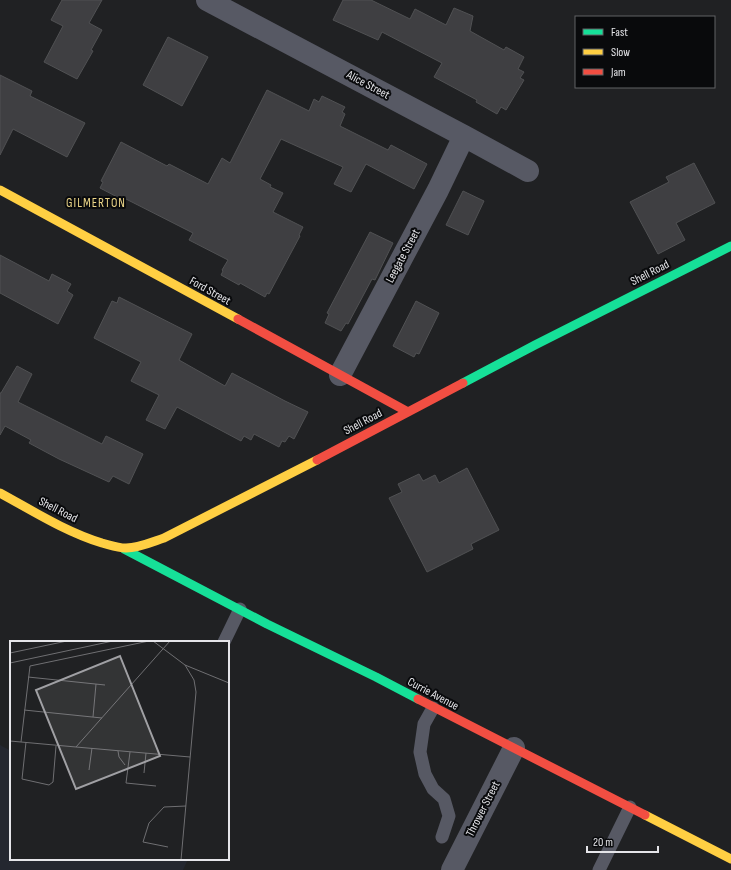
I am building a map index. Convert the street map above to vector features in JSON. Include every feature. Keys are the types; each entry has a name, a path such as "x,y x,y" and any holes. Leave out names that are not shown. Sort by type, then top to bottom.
{"street":[{"name":"Alice Street","path":"207,0 528,171"},
{"name":"Leegate Street","path":"340,376 438,190 464,136"},
{"name":"Ford Street","path":"0,190 408,412"},
{"name":"Shell Road","path":"0,493 70,530 112,546 124,549 164,538 319,459 535,344 731,246"},
{"name":"Currie Avenue","path":"124,549 731,860"},
{"name":"Thrower Street","path":"452,870 514,748"}],"lane":[{"path":"224,641 240,609"},
{"path":"433,708 424,724 420,752 425,774 433,789 444,799 449,816 442,837"},
{"path":"599,870 630,808"}],"shaded area":[{"path":"0,745 10,750 10,860 188,860 183,870 0,870"}],"building":[{"path":"62,0 102,0 89,23 102,30 91,50 93,51 77,79 44,62 63,26 51,20"},
{"path":"343,0 371,0 410,19 415,9 446,25 454,8 473,16 470,31 504,50 506,47 524,57 518,69 524,72 520,78 524,80 506,110 501,107 497,114 476,102 477,100 434,77 442,63 382,32 378,40 333,20"},
{"path":"168,37 208,57 182,106 143,85"},
{"path":"0,75 32,91 30,96 85,123 67,157 13,129 0,155"},
{"path":"267,90 309,111 314,99 319,102 322,96 345,107 342,112 345,114 340,126 388,150 391,145 427,164 414,189 366,164 351,192 334,184 343,167 281,139 260,179 271,185 270,187 283,193 273,212 303,227 299,235 300,236 269,294 267,293 265,297 240,283 239,285 221,275 222,270 228,260 189,240 193,233 124,198 123,200 100,188 103,182 101,181 121,142 167,166 169,164 208,184 222,158 230,163"},
{"path":"694,163 715,203 676,223 685,240 658,254 630,202 669,182 666,177"},
{"path":"463,191 484,201 468,235 446,225"},
{"path":"370,232 393,243 375,280 372,279 348,324 346,323 341,331 325,323 329,314 327,313"},
{"path":"0,255 49,281 52,274 71,284 67,291 73,295 58,324 0,293"},
{"path":"119,297 192,334 179,360 225,386 232,373 308,412 294,439 289,436 285,442 282,441 279,447 254,434 251,440 244,436 241,441 177,407 165,429 146,420 159,395 131,381 141,362 94,338 112,301 117,303"},
{"path":"416,301 439,313 419,354 416,353 414,357 393,346"},
{"path":"17,366 32,374 18,402 102,444 106,436 143,454 129,484 113,476 109,482 59,459 29,443 31,440 5,426 0,435 0,393"},
{"path":"467,468 499,530 471,544 473,549 427,572 389,498 402,492 398,484 419,474 423,481 435,475 439,483"}],"traffic: fast":[{"path":"463,383 731,246"},
{"path":"124,549 267,624 418,699"}],"traffic: slow":[{"path":"0,190 238,319"},
{"path":"0,493 50,521 76,533 102,543 123,548 131,548 164,538 317,460"},
{"path":"645,815 731,859"}],"traffic: jam":[{"path":"238,319 408,412"},
{"path":"317,460 463,383"},
{"path":"418,699 645,815"}],"district":[{"name":"GILMERTON","path":"96,203"}]}
